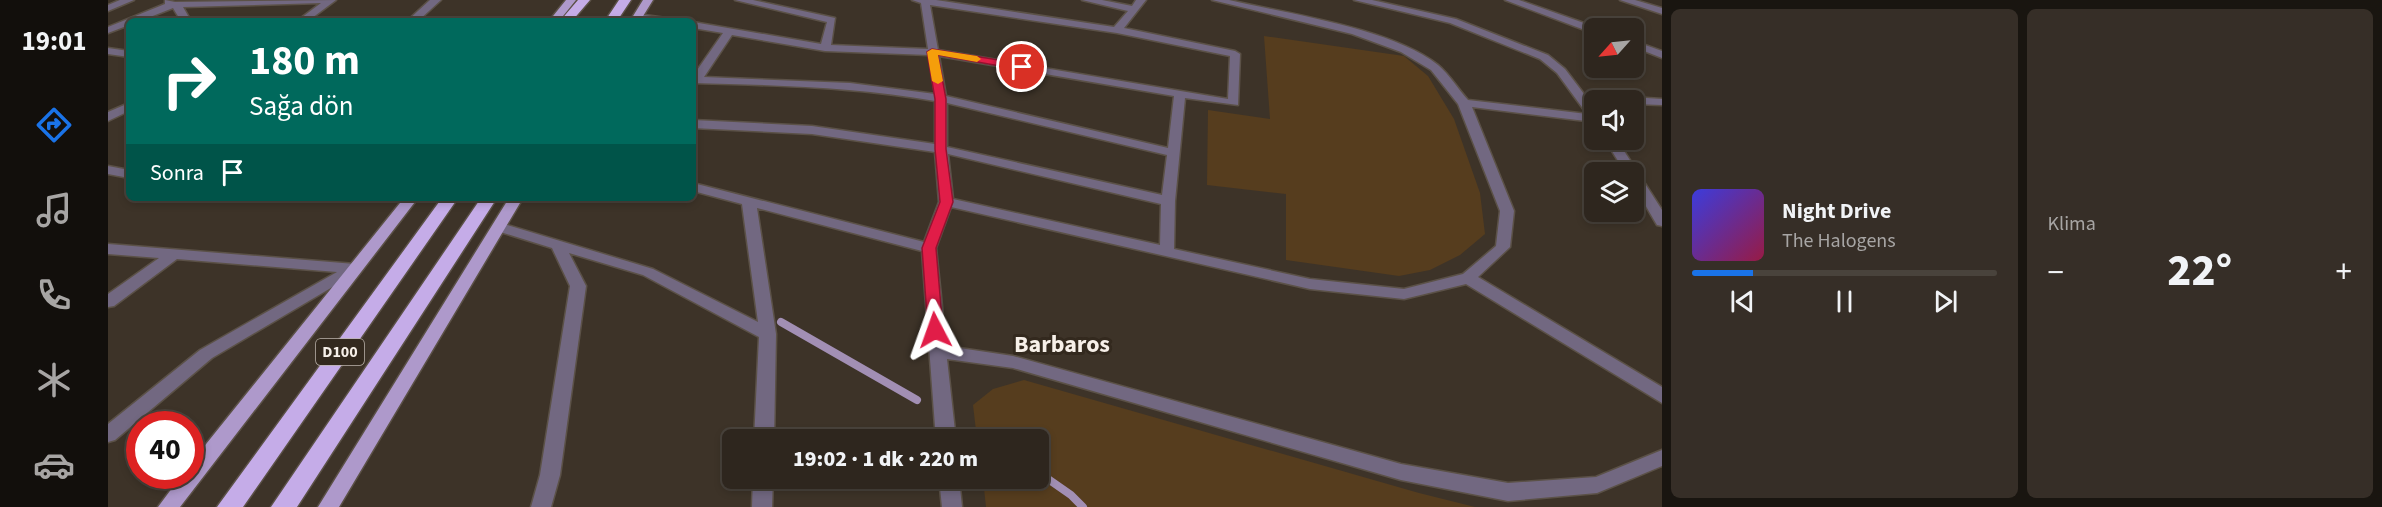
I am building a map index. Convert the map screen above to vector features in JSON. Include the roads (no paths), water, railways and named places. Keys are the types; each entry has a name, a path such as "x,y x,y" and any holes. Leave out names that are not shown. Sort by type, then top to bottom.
{"highway":[{"path":"569,18 584,0"},
{"path":"584,18 598,0"},
{"path":"612,18 625,0"},
{"path":"623,18 634,0"},
{"name":"D100","path":"229,507 448,201"},
{"name":"D100","path":"283,507 487,201"}],"main road":[{"path":"557,18 572,0"},
{"path":"637,18 648,0"},
{"path":"168,507 409,201"},
{"path":"327,507 514,201"}],"street":[{"path":"108,8 129,0"},
{"path":"136,18 168,2 330,0"},
{"path":"306,18 330,0"},
{"path":"415,18 436,0"},
{"path":"740,0 832,20 825,48"},
{"path":"1087,0 1134,9"},
{"path":"1117,30 1141,0"},
{"path":"946,202 1310,284 1404,294 1468,278 1503,247 1508,211 1464,103 1435,68 1405,50 1355,32 1217,0"},
{"path":"1359,0 1403,4 1544,57 1561,71 1584,101"},
{"path":"1510,0 1584,26"},
{"path":"1625,0 1662,11"},
{"path":"696,25 825,48 932,52 1234,103 1235,54 1117,30 923,1 932,52 941,99 941,149 946,202 929,248 944,429"},
{"path":"168,2 178,7 184,18"},
{"path":"108,30 126,23"},
{"path":"696,79 730,30"},
{"path":"1644,48 1662,55"},
{"path":"108,51 126,54"},
{"path":"696,80 776,81 941,99 1173,153"},
{"path":"1167,250 1168,201 1180,94"},
{"path":"1581,97 1662,102"},
{"path":"108,103 126,106"},
{"path":"1464,103 1584,115"},
{"path":"108,117 126,108"},
{"path":"696,124 812,130 941,149 1168,201"},
{"path":"108,170 126,173"},
{"path":"696,188 929,248"},
{"path":"1644,193 1662,222"},
{"path":"749,202 768,334 764,429"},
{"path":"499,227 648,272 768,334"},
{"path":"541,507 550,476 578,286 558,245"},
{"path":"108,249 355,269"},
{"path":"111,297 176,253"},
{"path":"108,435 206,354 355,269"},
{"path":"1468,278 1662,396"},
{"path":"937,351 1013,362 1401,472 1508,492 1597,485 1662,458"},
{"path":"762,507 763,489"},
{"path":"950,489 952,507"}],"waterway":[{"path":"781,322 917,400"},
{"path":"1049,480 1071,495 1083,507"}],"district":[{"name":"Barbaros","path":"1062,344"}]}
